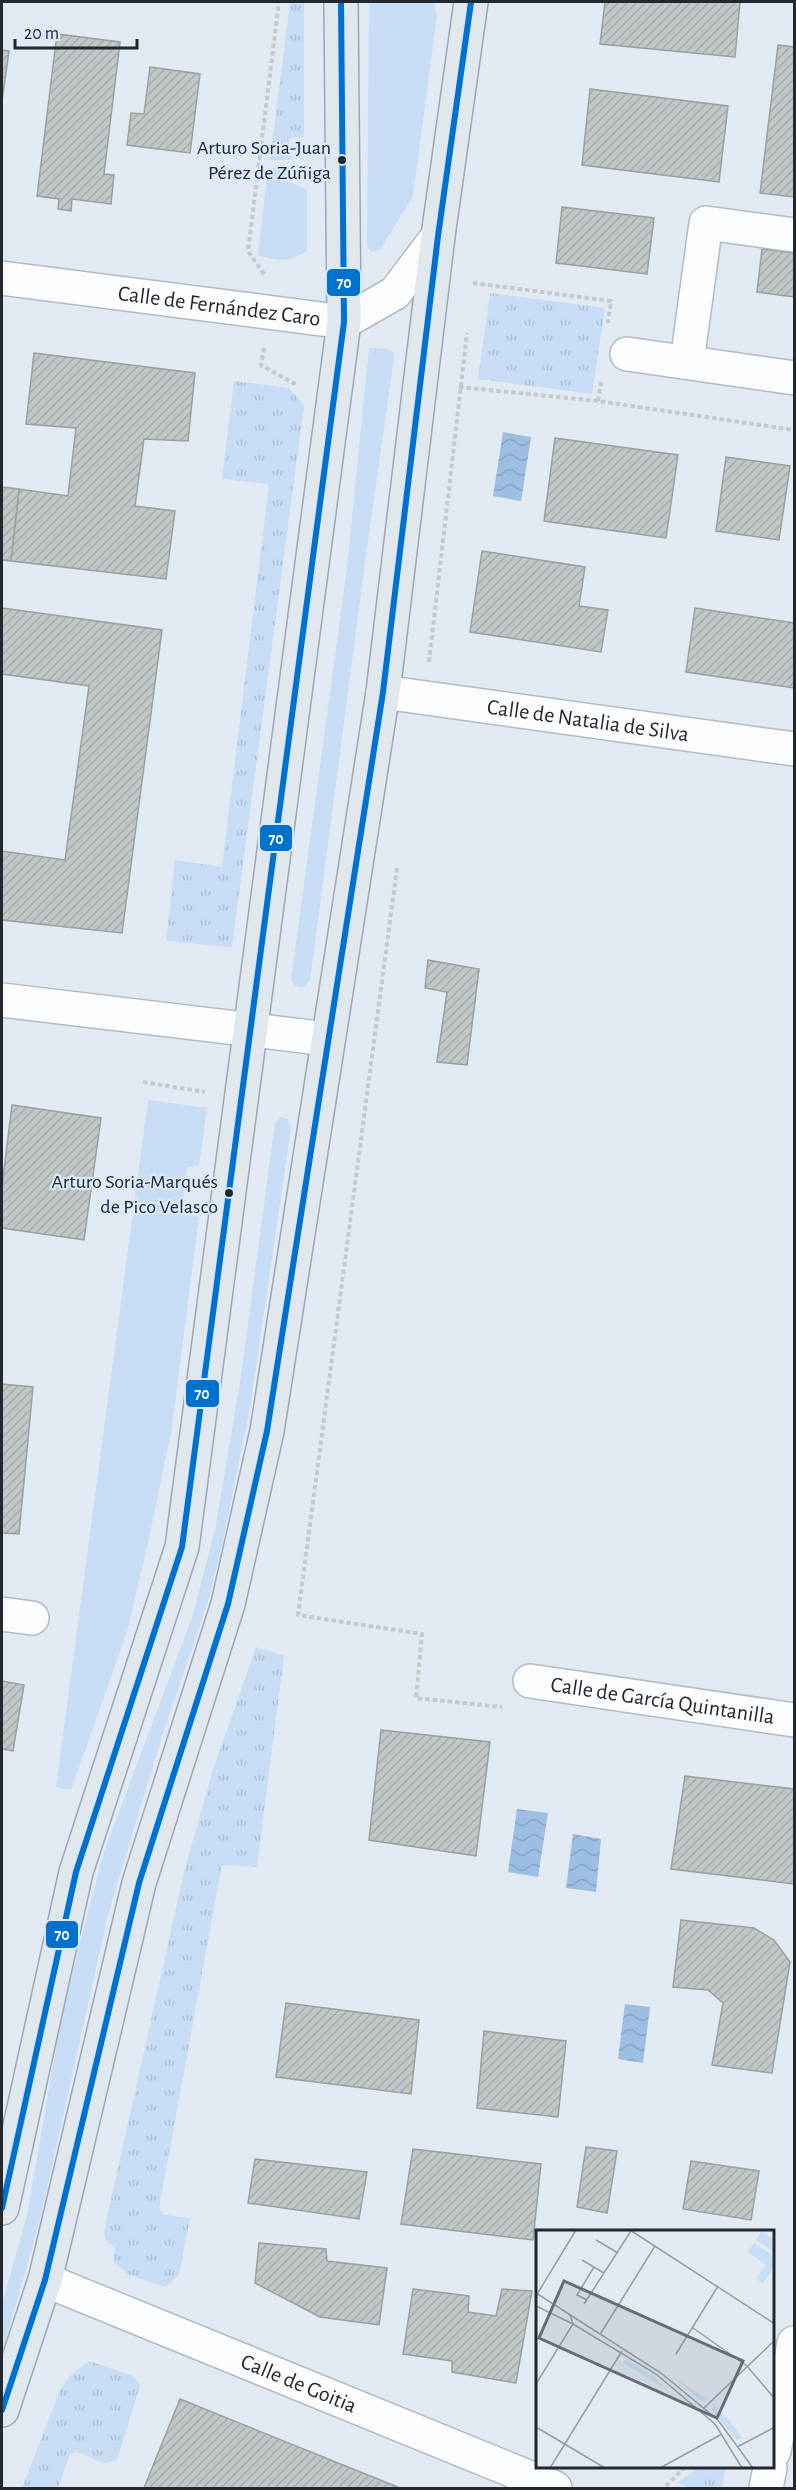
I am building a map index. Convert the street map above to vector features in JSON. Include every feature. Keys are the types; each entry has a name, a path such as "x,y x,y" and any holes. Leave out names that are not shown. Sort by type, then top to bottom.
{"main road":[{"path":"2,2208 76,1872 182,1547 344,322 341,2"},
{"path":"2,2410 45,2280 139,1883 230,1592 267,1431 383,692 438,236 471,2"}],"street":[{"path":"687,362 706,223 795,235"},
{"name":"Calle de Fernández Caro","path":"2,278 344,322 395,293 438,236"},
{"path":"627,354 795,378"},
{"name":"Calle de Natalia de Silva","path":"383,692 795,748"},
{"path":"2,1000 327,1040"},
{"name":"Calle de García Quintanilla","path":"530,1681 795,1720"},
{"name":"Calle de Goitia","path":"45,2280 555,2488"},
{"path":"775,2446 795,2343"},
{"path":"766,2488 770,2469"}],"path":[{"path":"279,2 248,251 268,280 270,313 261,365 303,388"},
{"path":"473,283 611,301"},
{"path":"461,387 598,401 795,430"},
{"path":"298,1615 422,1634 416,1698 525,1709 530,1681"},
{"path":"666,2486 683,2469"}],"green space":[{"path":"290,2 304,2 304,137 289,138 291,160 270,160"},
{"path":"369,2 434,2 437,15 413,196 380,250 371,252 367,246"},
{"path":"268,168 289,169 288,181 307,190 307,251 289,259 278,260 258,255"},
{"path":"490,293 605,308 592,394 478,379"},
{"path":"369,348 388,349 394,353 394,358 310,981 302,988 295,986 291,980 347,567"},
{"path":"234,381 289,388 304,406 232,947 166,941 175,860 222,867 269,484 222,479"},
{"path":"148,1100 207,1108 199,1166 187,1167 181,1213 199,1217 172,1427 147,1548 127,1632 71,1790 56,1787"},
{"path":"281,1117 288,1119 291,1128 250,1408 223,1541 208,1601 161,1740 109,1911 39,2224 2,2353 2,2303 27,2216 58,2035 72,1973 103,1855 192,1618 215,1530 240,1383 275,1123"},
{"path":"256,1647 284,1656 257,1867 222,1865 159,2208 164,2215 190,2218 179,2275 165,2287 127,2274 113,2260 115,2248 105,2240 104,2231 184,1872 213,1770"},
{"path":"89,2361 133,2376 140,2385 117,2460 105,2463 77,2452 70,2454 58,2488 22,2488 60,2390 70,2376"},
{"path":"697,2469 725,2469 722,2488 689,2488 678,2483"}],"water":[{"path":"503,432 531,437 521,501 493,496"},
{"path":"517,1809 548,1813 538,1877 508,1872"},
{"path":"573,1834 601,1839 596,1892 566,1888"},
{"path":"625,2004 650,2007 643,2063 618,2059"}],"building":[{"path":"605,2 740,2 735,57 600,44"},
{"path":"57,34 120,42 104,174 114,175 111,204 72,199 71,211 58,209 59,199 37,196"},
{"path":"778,45 794,47 794,197 760,193"},
{"path":"2,50 9,51 2,101"},
{"path":"150,67 200,74 190,153 127,145 131,113 144,114"},
{"path":"590,89 728,106 719,182 582,165"},
{"path":"562,207 654,218 647,274 556,263"},
{"path":"762,249 794,253 794,297 757,292"},
{"path":"34,353 195,373 188,441 144,439 135,506 175,511 166,579 11,561 19,489 68,496 76,428 26,424"},
{"path":"555,438 678,455 666,538 544,521"},
{"path":"726,457 790,466 779,540 716,531"},
{"path":"2,487 19,489 11,561 2,560"},
{"path":"482,551 585,567 579,606 608,610 601,652 470,632"},
{"path":"2,608 162,630 122,933 2,920 2,851 65,860 89,686 2,674"},
{"path":"695,608 794,623 794,688 686,672"},
{"path":"428,960 479,969 467,1065 437,1062 447,992 425,988"},
{"path":"12,1105 101,1118 84,1240 2,1228 2,1186"},
{"path":"2,1384 33,1387 19,1534 2,1533"},
{"path":"2,1681 24,1685 13,1751 2,1749"},
{"path":"381,1730 490,1742 476,1856 369,1840"},
{"path":"685,1776 794,1789 794,1884 671,1869"},
{"path":"681,1920 754,1928 774,1940 790,1962 772,2073 712,2065 723,2003 708,1990 673,1987"},
{"path":"286,2003 419,2020 411,2094 276,2077"},
{"path":"484,2031 566,2041 558,2117 477,2108"},
{"path":"586,2147 617,2151 607,2213 577,2207"},
{"path":"413,2149 541,2164 533,2240 401,2224"},
{"path":"255,2159 367,2172 359,2219 248,2203"},
{"path":"691,2161 759,2171 751,2220 683,2209"},
{"path":"259,2243 326,2249 327,2261 387,2268 379,2325 320,2317 255,2283"},
{"path":"413,2289 469,2296 468,2312 496,2316 502,2289 532,2291 516,2383 452,2372 452,2361 403,2354"},
{"path":"180,2399 400,2488 144,2488"}],"transit line":[{"name":"70","path":"2,2208 76,1872 182,1547 344,322 341,2"},
{"name":"70","path":"2,2410 45,2280 139,1883 228,1604 267,1431 383,692 438,236 471,2"}],"place":[{"name":"Arturo Soria-Juan Pérez de Zúñiga","path":"342,160"},
{"name":"Arturo Soria-Marqués de Pico Velasco","path":"229,1193"}]}
